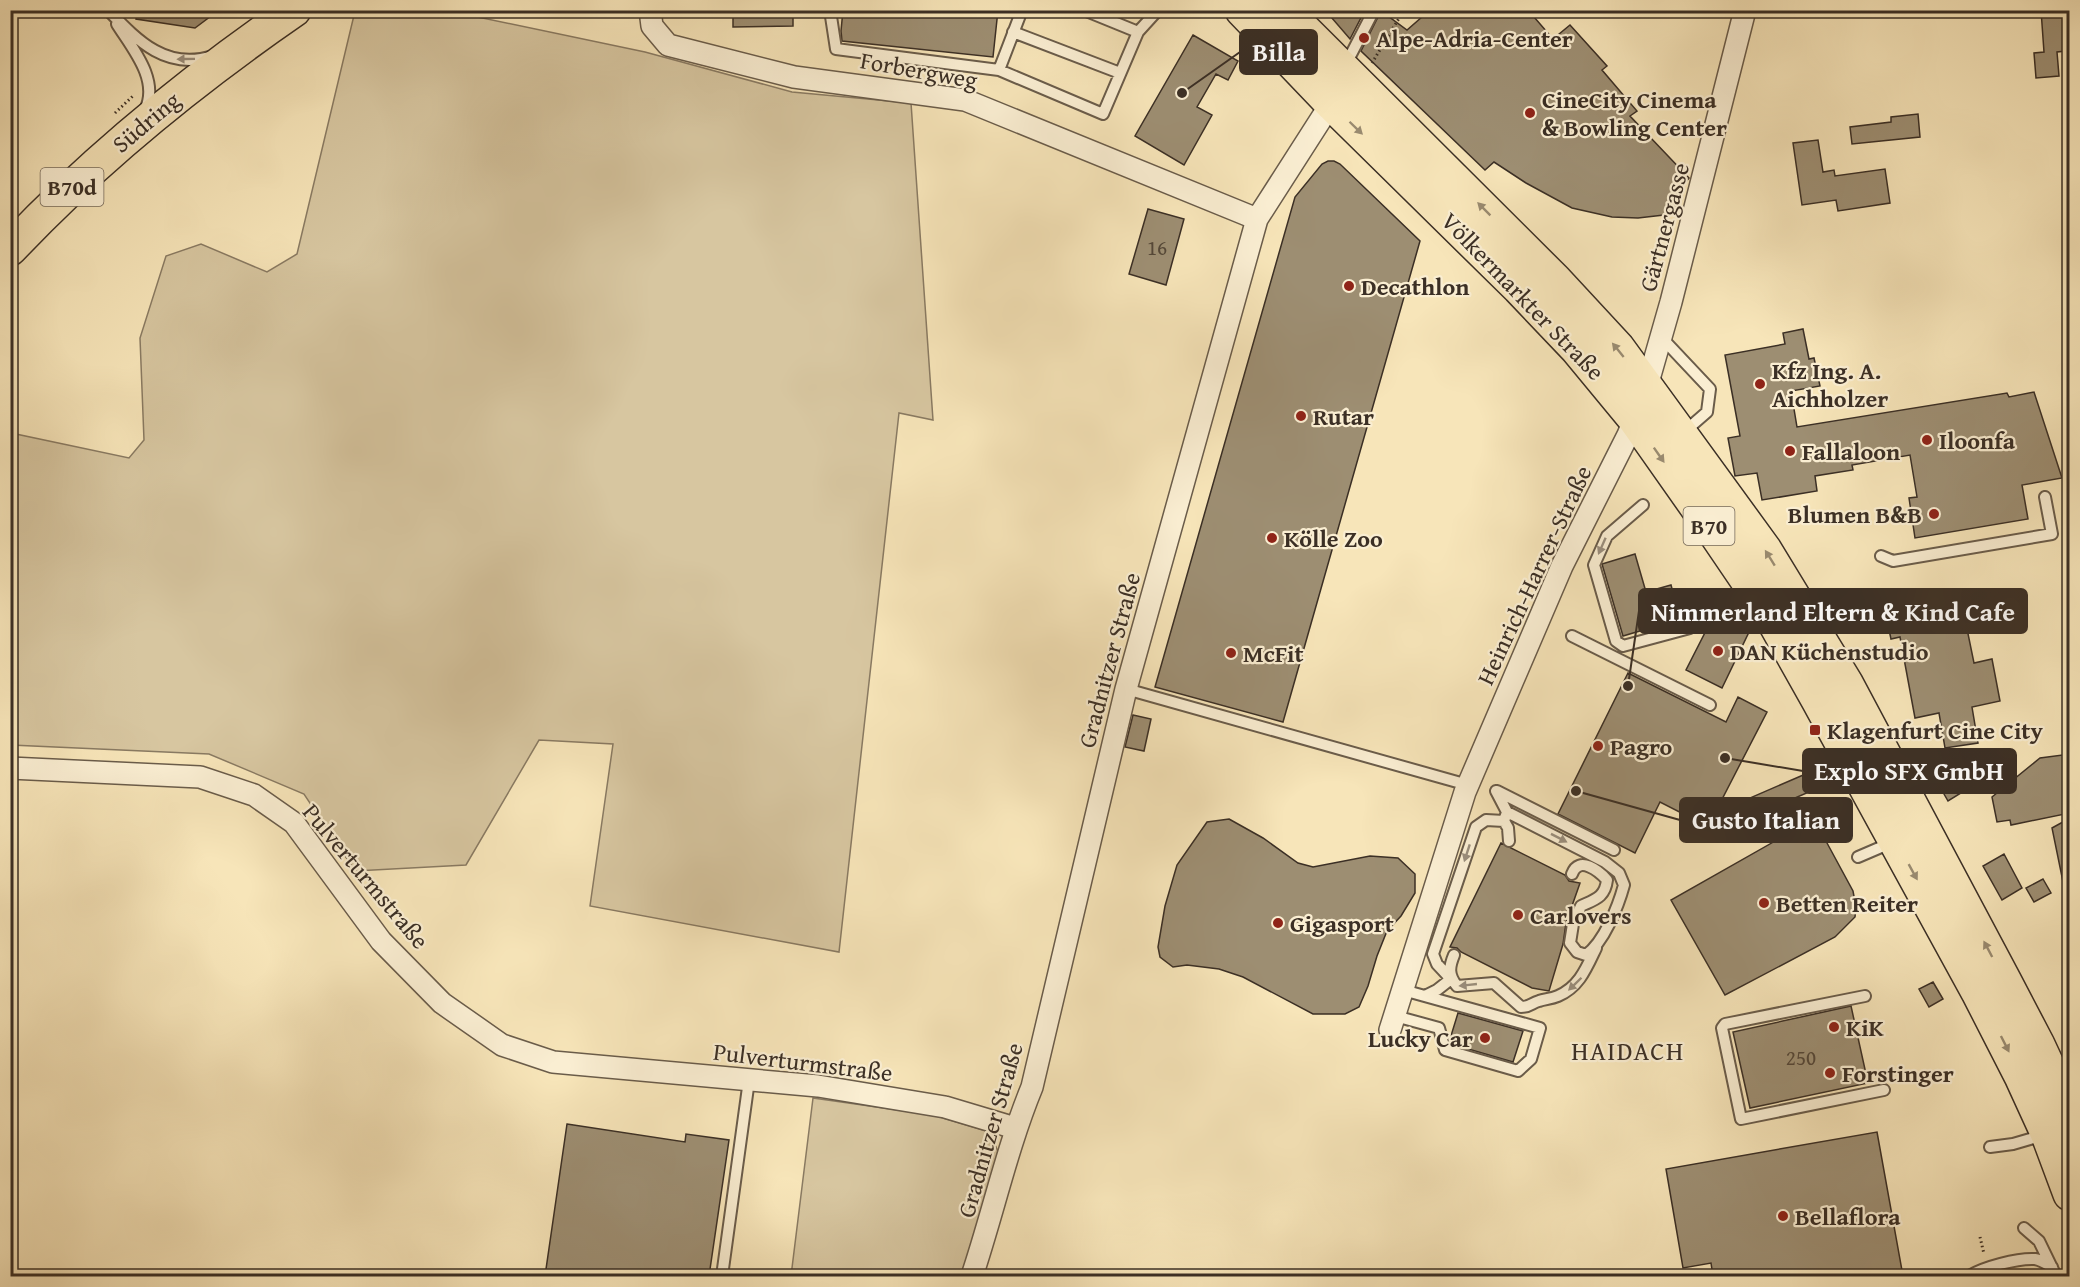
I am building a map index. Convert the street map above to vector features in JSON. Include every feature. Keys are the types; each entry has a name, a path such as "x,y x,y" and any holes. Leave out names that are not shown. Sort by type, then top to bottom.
{"main road":[{"name":"Südring","path":"10,249 53,204 136,128 242,46 294,10"},
{"name":"Völkermarkter Straße","path":"1242,10 1350,82 1555,280 1618,348 1765,550 1781,604"},
{"name":"Völkermarkter Straße","path":"1284,10 1350,82 1519,288 1577,349 1781,604 1832,691 1991,986 2021,1076 2062,1127 2070,1194"}],"street":[{"name":"Forbergweg","path":"650,10 652,26 668,45 794,77 965,100 1257,219"},
{"name":"Gärtnergasse","path":"1647,386 1745,10"},
{"name":"Gradnitzer Straße","path":"972,1276 993,1213 1015,1128 1032,1087 1126,689 1257,219 1323,116 1350,82"},
{"name":"Heinrich-Harrer-Straße","path":"1392,1023 1468,785 1562,566 1628,435 1647,386"},
{"name":"Pulverturmstraße","path":"10,768 200,777 254,795 294,823 381,941 442,1003 502,1045 553,1062 818,1086 945,1107 1015,1128"}],"lane":[{"path":"830,10 836,49 999,70 1103,114 1138,32 1158,10"},
{"path":"999,70 1022,10"},
{"path":"1084,10 1138,32"},
{"path":"1350,82 1374,10"},
{"path":"109,12 149,48 163,56 180,61 205,58 242,46"},
{"path":"109,12 145,70 149,84 148,104 136,128"},
{"path":"1013,32 1120,73"},
{"path":"1661,337 1710,389 1707,412 1681,434"},
{"path":"1881,556 1893,561 2052,534 2045,496"},
{"path":"1643,505 1607,536 1594,565 1616,641 1623,646 1690,628 1702,613 1705,597"},
{"path":"1572,636 1710,705"},
{"path":"1126,689 1468,785"},
{"path":"1509,841 1506,817 1496,791 1614,850"},
{"path":"1506,817 1605,862 1619,873 1624,885 1620,900 1584,975 1572,988 1556,997 1537,1001 1530,1007 1521,1007 1494,983 1457,986 1437,964 1433,954 1476,826 1486,820 1506,817"},
{"path":"1858,857 1910,834"},
{"path":"1572,874 1580,865 1588,866 1599,871 1607,880 1606,890 1601,897 1581,906 1573,924 1570,943 1577,952 1586,955 1596,948"},
{"path":"1593,900 1603,903 1609,910 1609,923"},
{"path":"1451,979 1449,966 1454,955"},
{"path":"1425,996 1451,979"},
{"path":"1392,1023 1439,1028 1445,1050 1518,1071 1531,1059 1540,1028 1403,990"},
{"path":"1865,996 1725,1024 1722,1029 1741,1119 1884,1090"},
{"path":"722,1276 749,1080"},
{"path":"1990,1147 2013,1144 2062,1127"},
{"path":"2024,1228 2039,1241 2054,1272"},
{"path":"1969,1276 1978,1271 2023,1259 2037,1259 2054,1272"}],"path":[{"path":"1350,82 1404,10"}],"shaded area":[{"path":"355,11 449,11 645,52 792,92 911,103 933,420 899,413 839,952 590,906 613,744 539,740 466,865 355,871 304,794 209,754 11,745 11,433 129,458 144,440 140,338 166,256 201,244 267,272 297,254"},
{"path":"813,1098 933,1115 990,1132 1001,1159 965,1276 791,1276"}],"building":[{"path":"137,10 219,10 195,28 136,19"},
{"path":"733,10 793,10 793,26 733,27"},
{"path":"843,10 998,10 993,57 842,41"},
{"path":"1325,10 1365,10 1350,39"},
{"name":"CineCity Cinema & Bowling Center","path":"1430,10 1528,10 1553,39 1570,25 1607,66 1602,70 1637,111 1630,116 1689,178 1671,200 1676,206 1664,215 1638,218 1612,217 1572,208 1526,183 1494,162 1485,170 1361,51 1381,11 1407,30"},
{"path":"2041,10 2064,10 2066,51 2057,52 2059,76 2036,78 2034,53 2044,52"},
{"path":"1193,35 1238,61 1228,80 1216,74 1197,107 1212,115 1184,165 1135,136"},
{"path":"1918,114 1920,137 1852,144 1850,127 1891,122 1891,117"},
{"path":"1818,140 1823,172 1834,170 1835,176 1885,169 1890,203 1838,211 1836,200 1802,205 1793,143"},
{"name":"Rutar","path":"1328,161 1340,164 1420,241 1283,722 1155,687 1295,197 1322,164"},
{"path":"1148,209 1184,219 1166,285 1129,274"},
{"path":"1803,329 1809,359 1814,358 1820,386 1791,391 1797,427 2007,393 2009,397 2034,392 2062,478 2022,485 2028,519 1915,538 1909,498 1917,497 1910,455 1852,465 1853,470 1815,476 1817,491 1762,500 1757,473 1735,476 1728,438 1740,436 1725,355 1785,344 1783,333"},
{"path":"1635,554 1646,592 1671,585 1680,619 1623,636 1602,564"},
{"path":"1926,603 1931,631 1966,624 1974,663 1992,659 2000,701 1972,707 1978,743 1945,748 1939,713 1915,718 1900,637 1891,639 1885,611"},
{"name":"DAN Küchenstudio","path":"1714,615 1749,632 1722,688 1686,670"},
{"path":"1628,673 1726,722 1738,697 1767,712 1718,807 1713,805 1703,824 1660,802 1635,853 1558,814"},
{"path":"1133,715 1151,719 1144,751 1125,747"},
{"path":"1948,752 1969,788 1948,801 1927,764"},
{"path":"2070,754 2070,813 2011,825 2010,820 1997,822 1992,797 2040,758"},
{"path":"1831,763 1839,779 1744,820 1736,804"},
{"path":"2070,818 2070,881 2063,882 2052,828"},
{"name":"Gigasport","path":"1229,819 1263,838 1298,863 1313,867 1370,856 1398,858 1415,874 1415,893 1401,916 1387,931 1359,1007 1345,1014 1313,1014 1243,977 1219,969 1187,965 1173,967 1160,957 1158,947 1165,906 1177,865 1207,822"},
{"name":"Betten Reiter","path":"1814,819 1853,891 1855,917 1835,937 1725,995 1671,900"},
{"name":"Carlovers","path":"1501,843 1565,875 1569,881 1580,883 1566,923 1563,944 1549,991 1532,988 1457,948 1450,947"},
{"path":"2004,854 2022,888 2002,900 1983,866"},
{"path":"2043,879 2051,893 2034,902 2026,888"},
{"path":"1933,982 1943,999 1929,1007 1919,989"},
{"path":"1851,1006 1868,1083 1750,1108 1733,1032"},
{"name":"Lucky Car","path":"1458,1013 1523,1031 1513,1062 1451,1044 1450,1039"},
{"path":"567,1124 685,1142 686,1134 729,1140 709,1276 545,1276"},
{"name":"Bellaflora","path":"1877,1132 1903,1276 1713,1276 1711,1263 1683,1268 1666,1169"}],"place":[{"name":"Alpe-Adria-Center","path":"1364,38"},
{"name":"Billa","path":"1182,93"},
{"name":"CineCity Cinema & Bowling Center","path":"1530,113"},
{"name":"Decathlon","path":"1349,286"},
{"name":"Kfz Ing. A. Aichholzer","path":"1760,384"},
{"name":"Rutar","path":"1301,416"},
{"name":"Iloonfa","path":"1927,440"},
{"name":"Fallaloon","path":"1790,451"},
{"name":"Blumen B&B","path":"1934,514"},
{"name":"Kölle Zoo","path":"1272,538"},
{"name":"DAN Küchenstudio","path":"1718,651"},
{"name":"McFit","path":"1231,653"},
{"name":"Nimmerland Eltern & Kind Cafe","path":"1628,686"},
{"name":"Klagenfurt Cine City","path":"1815,730"},
{"name":"Pagro","path":"1598,746"},
{"name":"Explo SFX GmbH","path":"1725,758"},
{"name":"Gusto Italian","path":"1576,791"},
{"name":"Betten Reiter","path":"1764,903"},
{"name":"Carlovers","path":"1518,915"},
{"name":"Gigasport","path":"1278,923"},
{"name":"KiK","path":"1834,1027"},
{"name":"Lucky Car","path":"1485,1038"},
{"name":"Forstinger","path":"1830,1073"},
{"name":"Bellaflora","path":"1783,1216"}],"district":[{"name":"HAIDACH","path":"1628,1050"}]}
